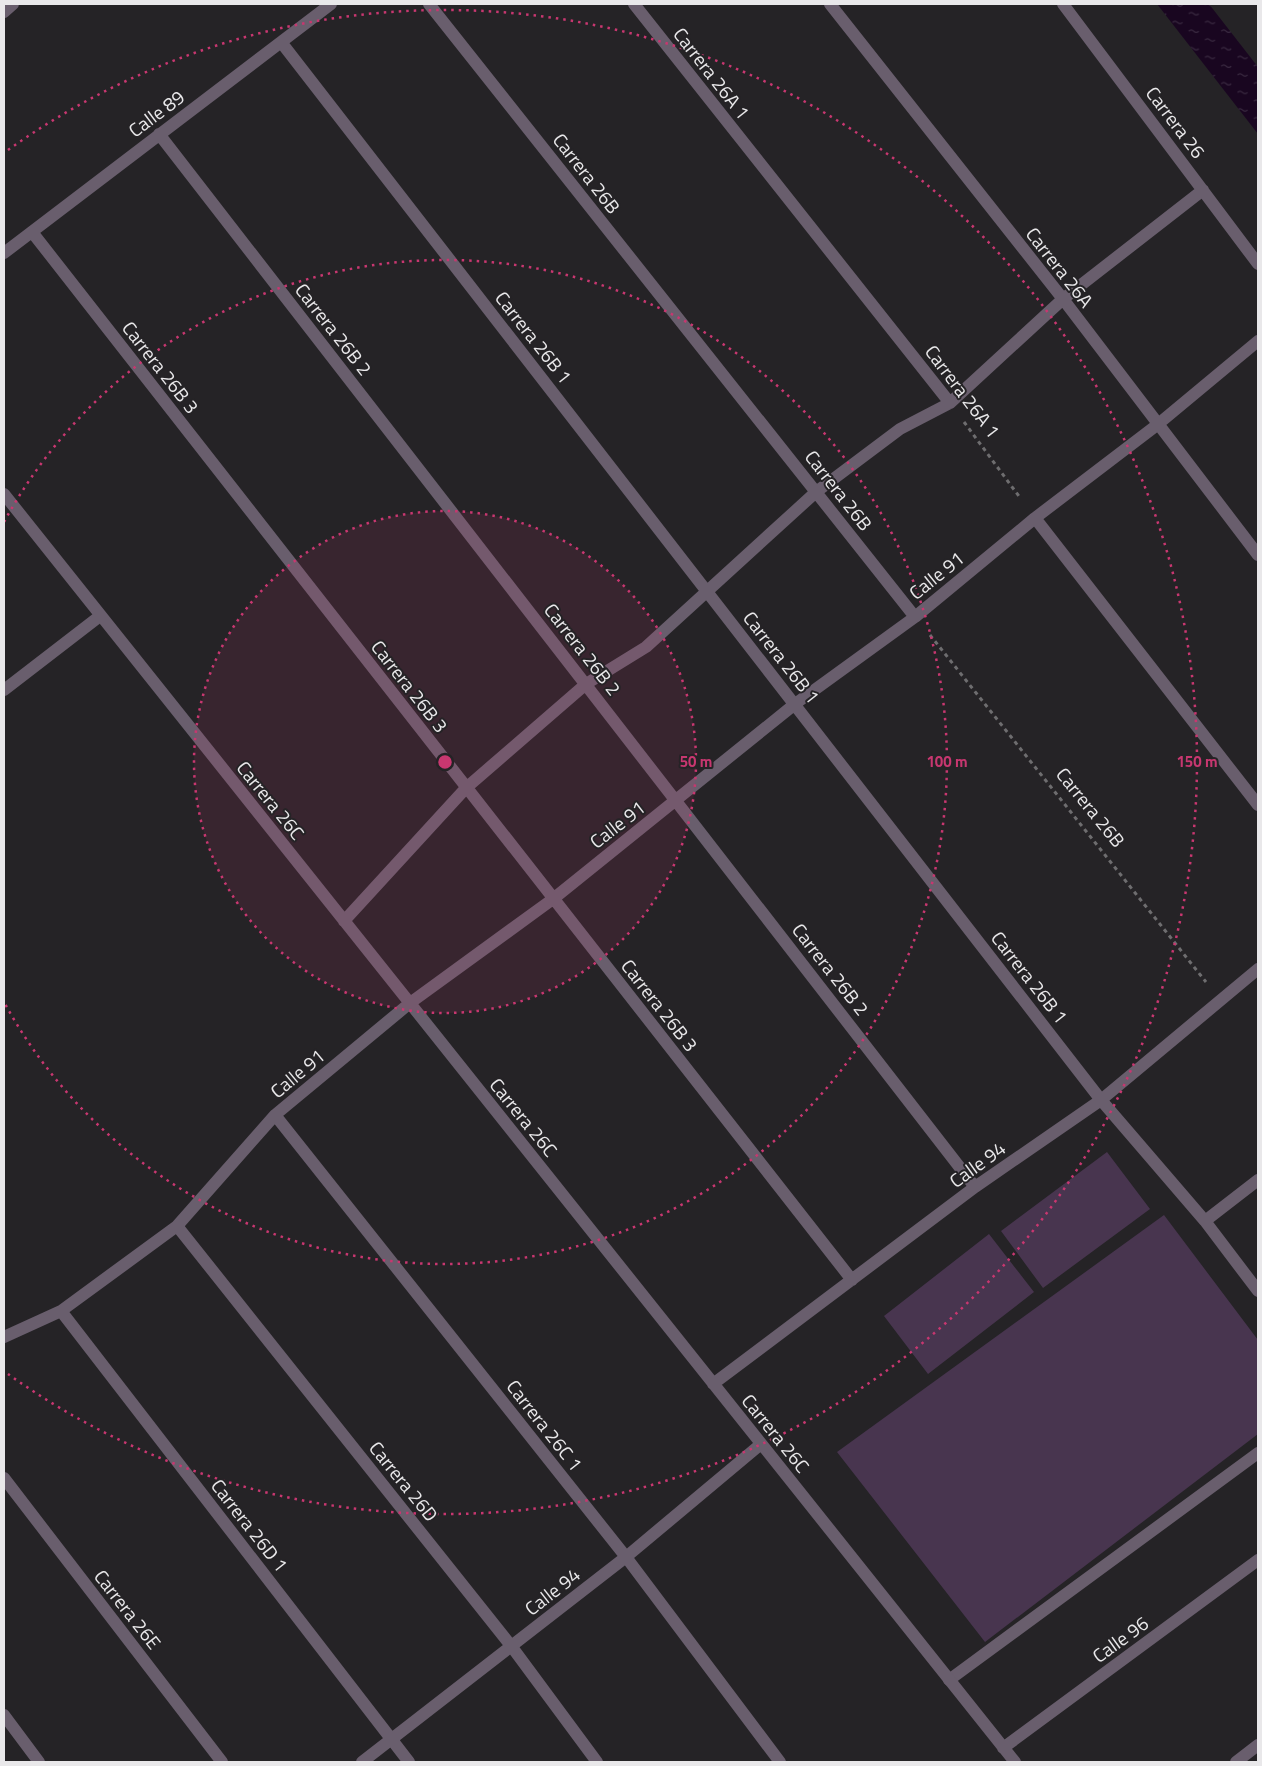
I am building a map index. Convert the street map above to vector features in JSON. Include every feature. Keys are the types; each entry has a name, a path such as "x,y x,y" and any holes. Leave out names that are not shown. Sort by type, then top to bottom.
{"street":[{"path":"4,12 14,4"},
{"name":"Calle 89","path":"4,253 332,4"},
{"name":"Carrera 26B","path":"429,4 915,617"},
{"name":"Carrera 26A 1","path":"634,4 950,403"},
{"name":"Carrera 26A","path":"830,4 1063,299 1157,425 1258,555"},
{"name":"Carrera 26","path":"1063,4 1258,264"},
{"name":"Carrera 26B 1","path":"281,42 1101,1100 1205,1221 1258,1292"},
{"name":"Carrera 26B 2","path":"159,134 975,1187"},
{"path":"344,920 466,788 586,684 646,647 816,492 900,429 950,403 1063,299 1203,190"},
{"name":"Carrera 26B 3","path":"32,232 852,1280"},
{"name":"Calle 91","path":"4,1337 61,1311 177,1226 275,1115 410,1003 553,899 795,704 915,617 1035,518 1157,425 1258,341"},
{"name":"Carrera 26C","path":"4,494 1015,1762"},
{"path":"1035,518 1258,805"},
{"path":"4,690 100,616"},
{"name":"Calle 94","path":"713,1384 975,1187 1101,1100 1258,969"},
{"name":"Carrera 26C 1","path":"275,1115 626,1557 780,1762"},
{"path":"1205,1221 1258,1180"},
{"name":"Carrera 26D","path":"177,1226 512,1647 597,1762"},
{"name":"Carrera 26D 1","path":"61,1311 409,1762"},
{"name":"Calle 94","path":"362,1762 626,1557 761,1444"},
{"path":"949,1680 1258,1453"},
{"name":"Carrera 26E","path":"4,1478 222,1762"},
{"name":"Calle 96","path":"1003,1748 1258,1560"},
{"path":"4,1715 38,1762"},
{"path":"1236,1762 1258,1745"}],"path":[{"name":"Carrera 26A 1","path":"950,403 1035,518"},
{"name":"Carrera 26B","path":"915,617 1220,999"}],"shaded area":[{"path":"1107,1152 1150,1209 1043,1288 1001,1231"},
{"path":"1164,1215 1258,1340 1258,1434 985,1642 837,1452"},
{"path":"989,1234 1034,1292 928,1374 884,1316"}],"water":[{"path":"1157,4 1209,4 1258,67 1258,134"}]}
